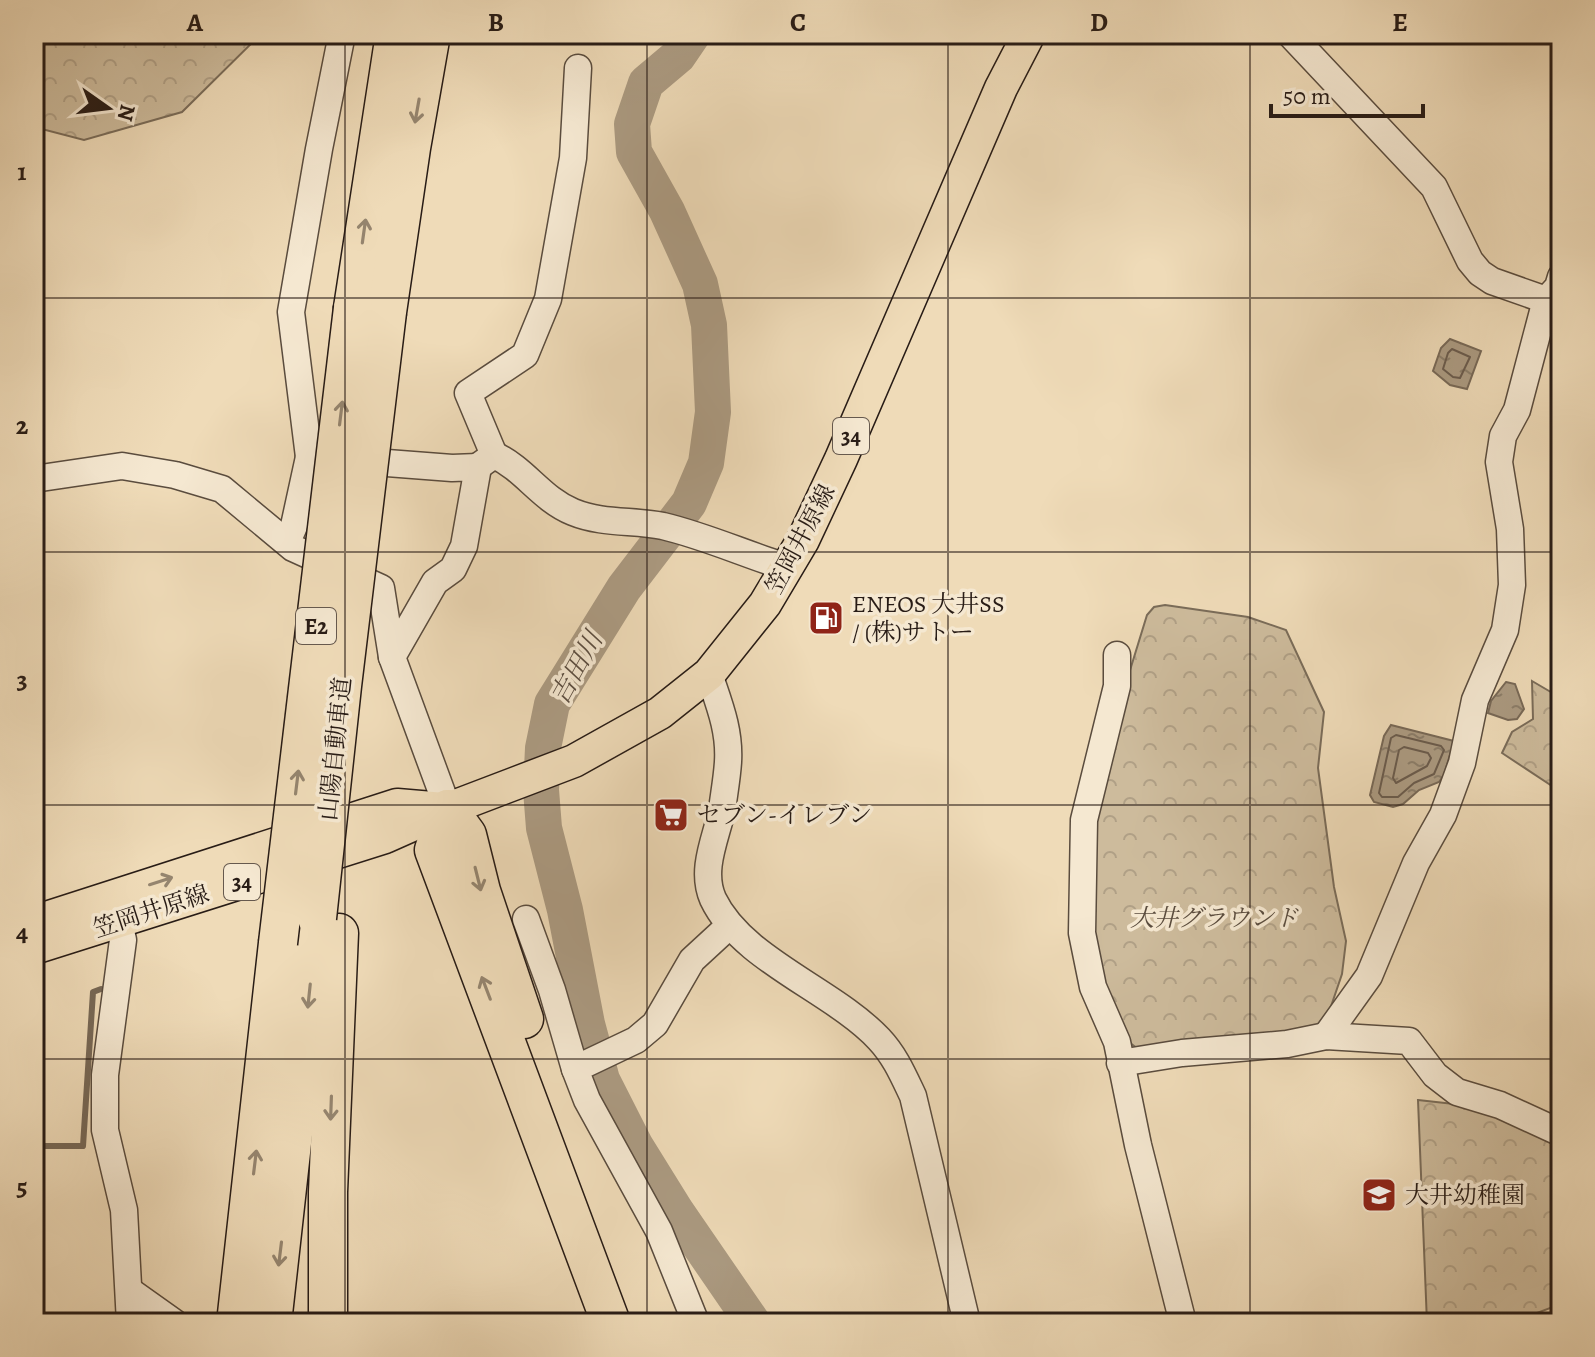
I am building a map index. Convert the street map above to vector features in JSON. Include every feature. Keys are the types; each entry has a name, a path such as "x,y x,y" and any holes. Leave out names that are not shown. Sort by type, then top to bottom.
{"highway":[{"name":"山陽自動車道","path":"328,918 360,539 370,310 395,34"},
{"name":"山陽自動車道","path":"236,1323 278,943 370,310 411,148 431,34"},
{"path":"448,809 434,850 611,1323"},
{"path":"448,809 467,835 486,906 630,1323"},
{"path":"272,1323 328,918"},
{"path":"328,918 328,1323"}],"main road":[{"name":"笠岡井原線","path":"34,948 117,908 397,805 448,809 574,761 660,713 709,674 745,632 786,571 828,490 1001,88 1029,34"},
{"name":"笠岡井原線","path":"34,922 117,908"}],"street":[{"path":"287,542 294,526 309,457 291,312 342,34"},
{"path":"1290,34 1434,187 1470,261 1480,273 1492,281 1546,300"},
{"path":"392,657 435,582 453,569 464,546 486,461 468,393 525,355 548,299 573,158 578,68"},
{"path":"1326,1036 1369,976 1416,863 1443,815 1462,763 1475,700 1505,630 1512,585 1510,529 1499,462 1503,436 1517,410 1546,300 1558,287 1561,277"},
{"path":"309,457 452,468 486,461 521,471 555,503 574,512 607,522 673,529 774,563 786,571"},
{"path":"34,479 122,466 175,475 222,489 293,548 381,588 392,657 448,809"},
{"path":"1117,655 1117,686 1084,820 1082,933 1093,987 1117,1042 1138,1145 1183,1323"},
{"path":"709,674 727,724 728,760 721,812 710,851 708,883 712,896 730,925 860,1022 897,1062 913,1096 967,1323"},
{"path":"117,908 123,940 105,1075 105,1130 124,1210 130,1323"},
{"path":"526,919 587,1100 659,1231 696,1323"},
{"path":"578,1068 636,1040 655,1024 692,960 730,925"},
{"path":"1120,1063 1182,1053 1287,1044 1326,1036 1409,1041 1435,1075 1457,1092 1500,1105 1561,1133"},
{"path":"130,1291 175,1323"}],"green space":[{"path":"34,34 261,34 182,112 84,140 34,127"},
{"name":"大井グラウンド","path":"1165,605 1248,617 1286,630 1324,712 1318,768 1334,887 1346,941 1342,974 1326,1021 1316,1031 1146,1055 1121,1036 1090,950 1089,838 1127,680 1147,615 1154,607"},
{"path":"1532,681 1561,698 1561,792 1502,753 1512,732 1533,719"},
{"path":"1418,1100 1561,1116 1561,1304 1510,1323 1427,1323"}],"water":[{"path":"1450,339 1481,351 1467,389 1450,385 1433,371 1441,348"},
{"path":"1506,682 1515,684 1524,709 1517,719 1508,720 1488,713 1491,701"},
{"path":"1391,725 1454,741 1439,782 1419,790 1403,804 1393,807 1374,802 1370,795 1384,736"}],"waterway":[{"name":"吉田川","path":"693,34 678,56 646,83 632,124 634,152 667,211 700,284 709,325 713,412 706,463 689,503 624,588 552,704 543,748 541,790 544,828 602,1080 635,1145 676,1211 753,1323"},
{"path":"34,1146 83,1146 93,992 101,989"}],"place":[{"name":"ENEOS 大井SS / (株)サトー","path":"826,618"},
{"name":"セブン-イレブン","path":"671,815"},
{"name":"大井幼稚園","path":"1379,1195"}]}
